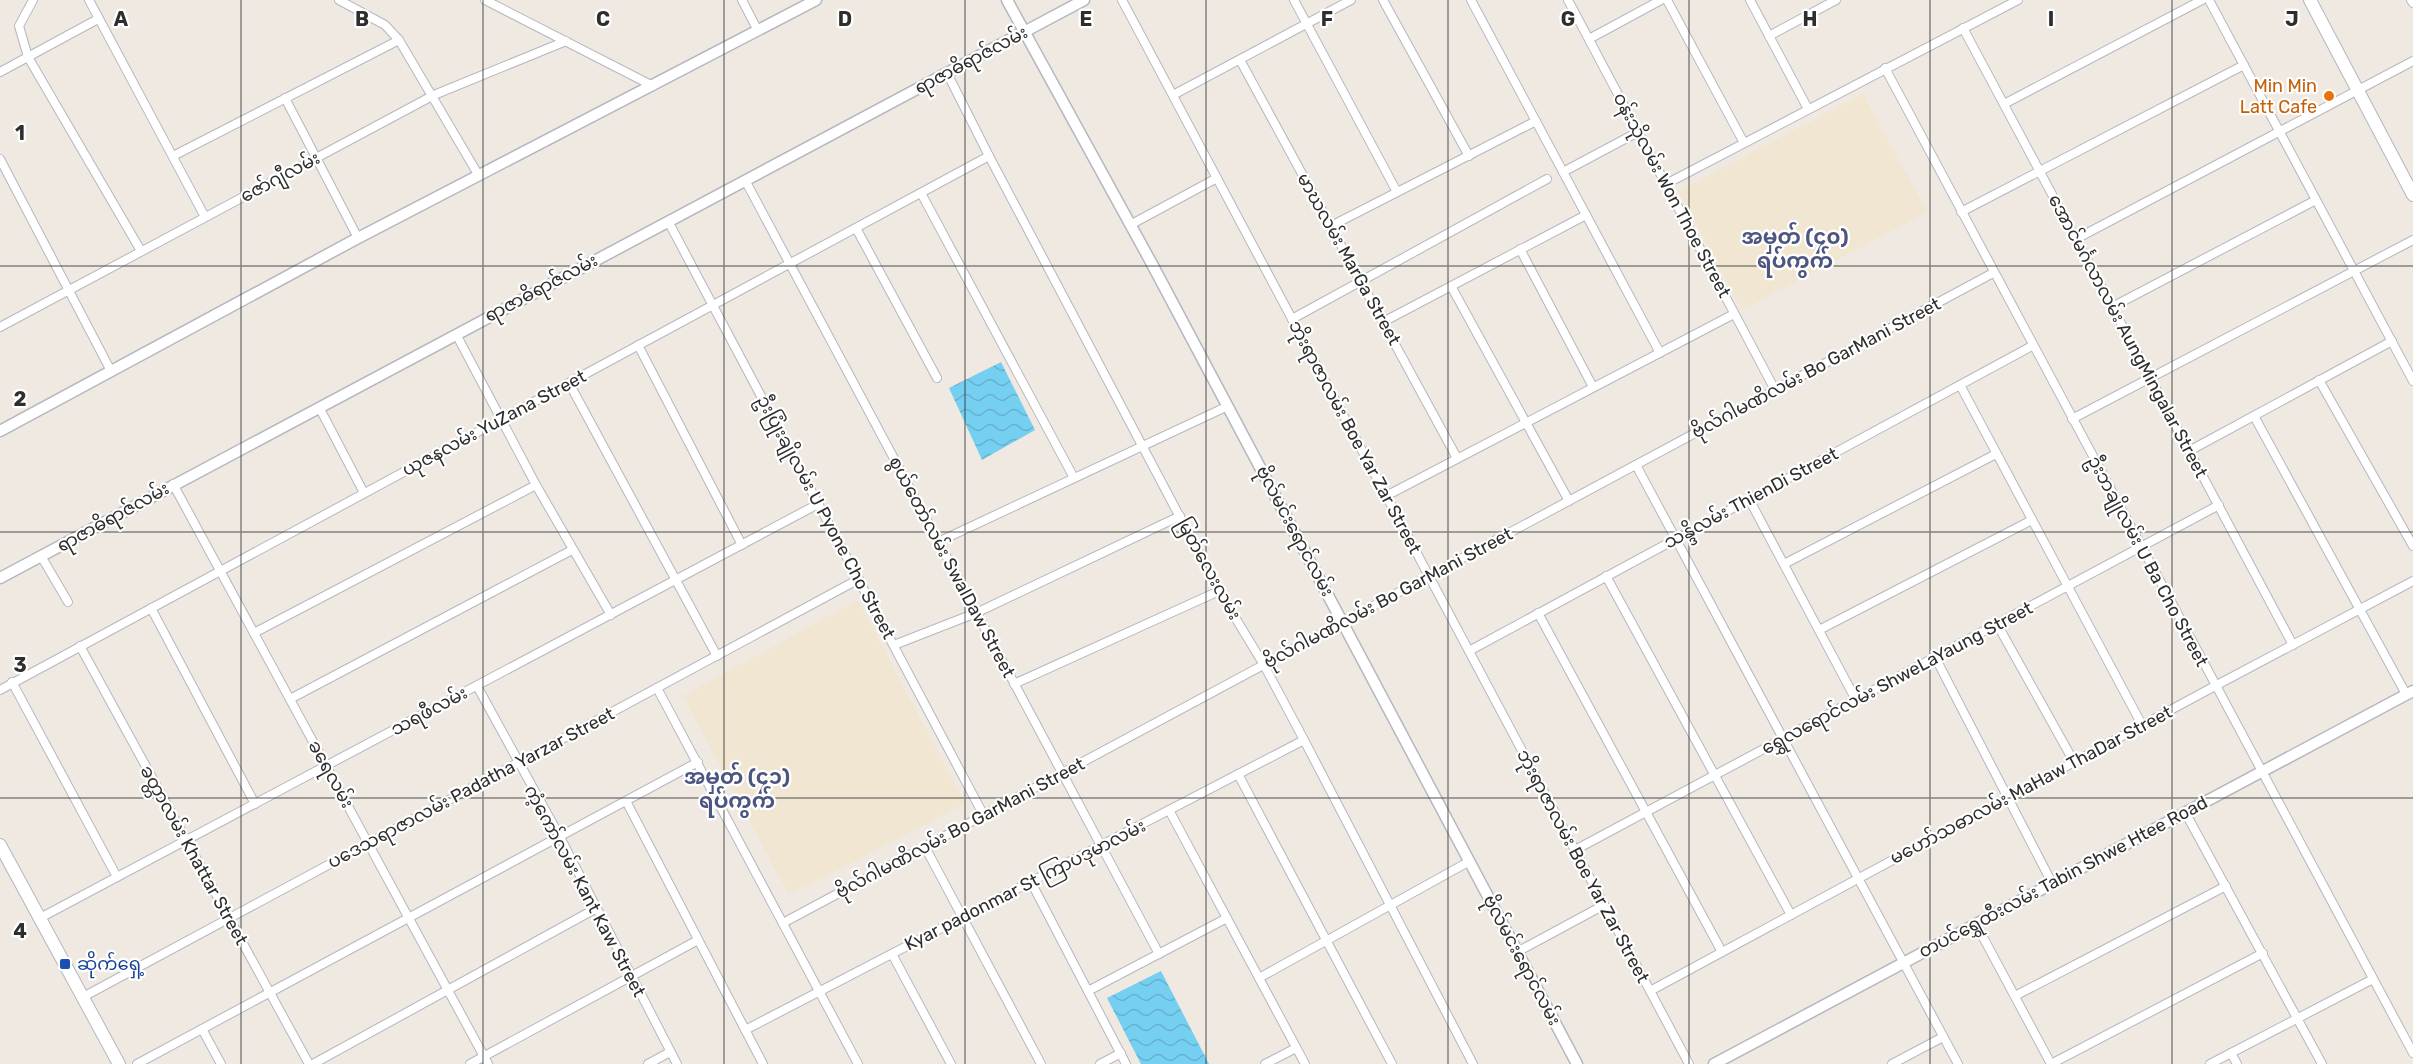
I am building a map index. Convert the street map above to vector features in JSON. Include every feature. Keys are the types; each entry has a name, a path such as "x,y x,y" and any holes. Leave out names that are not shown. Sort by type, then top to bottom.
{"main road":[{"path":"2310,0 2413,195"},
{"path":"0,845 119,1064"}],"street":[{"path":"33,0 19,26 28,57 141,251"},
{"path":"89,0 206,217"},
{"path":"339,0 385,25 399,40 479,176"},
{"path":"485,0 653,86"},
{"path":"742,0 758,31"},
{"path":"0,431 358,238 816,0"},
{"name":"ဗိုလ်မင်းရောင်လမ်း","path":"1007,0 1344,622 1577,1064"},
{"name":"ရာဇာဓိရာဇ်လမ်း","path":"0,578 947,73 1019,22 1084,0"},
{"name":"ဘိုးရာဇာလမ်း Boe Yar Zar Street","path":"1122,0 1689,1064"},
{"path":"1294,0 1397,192"},
{"path":"1173,96 1351,0"},
{"path":"1383,0 1469,156"},
{"path":"1471,0 1660,353"},
{"name":"ဝန်းသိုလမ်း Won Thoe Street","path":"1568,0 1775,390"},
{"path":"1589,39 1661,0"},
{"path":"1667,0 1744,143"},
{"path":"1750,0 1808,109"},
{"path":"1769,36 1836,0"},
{"path":"1666,184 2018,0"},
{"path":"2004,104 2202,0"},
{"path":"2209,0 2413,381"},
{"path":"0,72 98,19"},
{"name":"အောင်မင်္ဂလာလမ်း AungMingalar Street","path":"1963,28 2293,645"},
{"path":"173,156 399,40"},
{"name":"ဇော်ဂျီလမ်း","path":"0,327 434,96 566,41"},
{"name":"မာဃလမ်း MarGa Street","path":"1240,60 1457,458"},
{"path":"2076,239 2413,61"},
{"path":"1961,212 2244,65"},
{"name":"ဦးဘချိုလမ်း U Ba Cho Street","path":"1885,68 2413,1053"},
{"name":"မြတ်လေးလမ်း","path":"947,73 1220,591 1264,665 1304,740 1473,1064"},
{"path":"285,98 358,238"},
{"path":"1331,226 1536,121"},
{"path":"1563,172 1638,132"},
{"name":"ယုဇနလမ်း YuZana Street","path":"0,690 989,156"},
{"path":"0,159 111,371"},
{"path":"1130,225 1217,178"},
{"path":"1292,319 1547,179"},
{"name":"စွယ်တော်လမ်း SwalDaw Street","path":"745,180 1159,954"},
{"path":"921,193 1074,478"},
{"path":"2112,307 2316,200"},
{"path":"1383,322 1586,215"},
{"name":"ဦးပြုံးချိုလမ်း U Pyone Cho Street","path":"668,221 983,814"},
{"path":"856,228 937,378"},
{"path":"2072,419 2413,240"},
{"path":"1520,249 1593,387"},
{"name":"ဗိုလ်ဂါမဏိလမ်း Bo GarMani Street","path":"783,923 1993,273"},
{"path":"1451,286 1569,501"},
{"path":"1386,496 1734,314"},
{"path":"456,334 536,485 611,615"},
{"path":"2189,451 2392,341"},
{"path":"638,345 742,545"},
{"name":"သန္ဒိလမ်း ThienDi Street","path":"1469,651 2032,346"},
{"path":"2319,381 2413,546"},
{"path":"569,382 717,656"},
{"path":"1960,385 2142,725"},
{"path":"938,542 1228,406"},
{"path":"319,407 364,493"},
{"path":"2254,416 2360,609 2410,692"},
{"path":"1784,564 1996,454"},
{"path":"1636,465 1958,1064"},
{"name":"ခရေလမ်း","path":"173,484 486,1060"},
{"path":"254,633 536,485"},
{"path":"1749,499 1856,700"},
{"name":"သရဖီလမ်း","path":"40,918 818,504"},
{"name":"ရွှေလရောင်လမ်း ShweLaYaung Street","path":"1575,850 2219,505"},
{"path":"894,645 976,613 1180,516"},
{"path":"1819,630 2032,520"},
{"path":"290,699 573,550"},
{"path":"41,556 68,602"},
{"path":"1606,576 1791,915"},
{"name":"ပဒေသရာဇာလမ်း Padatha Yarzar Street","path":"83,997 859,579"},
{"name":"မဟော်သဓာလမ်း MaHaw ThaDar Street","path":"1650,991 2413,581"},
{"path":"1014,684 1220,591"},
{"path":"151,608 255,804"},
{"path":"1538,613 1722,952"},
{"path":"1998,624 2074,762"},
{"name":"ခတ္တာလမ်း Khattar Street","path":"80,646 309,1064"},
{"path":"1935,657 2052,883"},
{"path":"12,682 117,877"},
{"name":"ကံ့ကော်လမ်း Kant Kaw Street","path":"477,686 560,837 595,909 677,1064"},
{"path":"657,688 858,1064"},
{"name":"တပင်ရွှေထီးလမ်း Tabin Shwe Htee Road","path":"1714,1064 2410,692"},
{"name":"Kyar padonmar St ကြာပဒုမာလမ်း","path":"745,1030 1304,740"},
{"path":"137,1064 698,762"},
{"path":"1238,774 1392,1064"},
{"path":"626,801 763,1064"},
{"path":"1169,810 1305,1064"},
{"path":"2185,812 2322,1064"},
{"path":"925,848 1041,1064"},
{"path":"1259,978 1470,861"},
{"path":"1031,882 1126,1064"},
{"path":"2015,996 2226,886"},
{"path":"1517,952 1604,905"},
{"path":"313,1064 595,909"},
{"path":"1088,991 1227,918"},
{"path":"1976,924 2051,1064 2263,953"},
{"path":"470,1064 486,1060 698,940"},
{"path":"892,954 951,1064"},
{"path":"2210,1064 2373,979"},
{"path":"202,1029 221,1064"},
{"path":"1892,1064 1943,1037"},
{"path":"1265,1064 1296,1048"},
{"path":"648,1064 670,1052"},
{"path":"1100,1064 1121,1053"},
{"path":"2231,1053 2237,1064"}],"shaded area":[{"path":"1863,94 1927,212 1742,310 1679,191"},
{"path":"858,600 965,804 789,895 683,696"}],"water":[{"path":"1001,362 1035,430 982,460 949,388"},
{"path":"1161,971 1209,1064 1141,1064 1107,998"}],"place":[{"name":"Min Min Latt Cafe","path":"2329,96"},
{"name":"ဆိုက်ရှေ့","path":"65,964"}],"district":[{"name":"အမှတ် (၄၀) ရပ်ကွက်","path":"1795,248"},
{"name":"အမှတ် (၄၁) ရပ်ကွက်","path":"737,788"}]}
